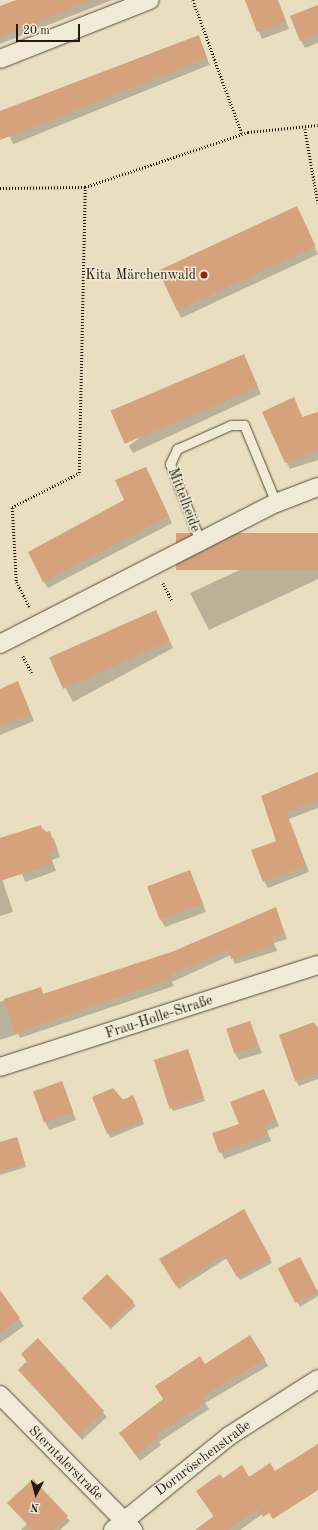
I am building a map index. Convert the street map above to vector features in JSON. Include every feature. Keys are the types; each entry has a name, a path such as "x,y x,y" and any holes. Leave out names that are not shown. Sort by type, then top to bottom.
{"street":[{"path":"0,59 150,0"},
{"name":"Mittelheide","path":"0,644 276,503 318,487"},
{"name":"Frau-Holle-Straße","path":"0,1068 318,965"},
{"name":"Dornröschenstraße","path":"123,1527 229,1436 318,1379"},
{"name":"Sterntalerstraße","path":"0,1395 123,1527"}],"lane":[{"name":"Mittelheide","path":"200,541 170,464 177,449 231,425 244,425 276,503"}],"path":[{"path":"193,0 242,134"},
{"path":"0,188 85,187 242,134 305,129 318,125"},
{"path":"305,129 318,203"},
{"path":"30,608 16,581 12,508 79,473 85,187"},
{"path":"162,582 172,601"},
{"path":"23,656 32,673"}],"building":[{"path":"16,0 89,1 0,37 0,6"},
{"path":"245,0 277,0 286,21 257,32"},
{"path":"318,5 318,34 300,41 290,16"},
{"path":"199,35 207,58 0,140 0,111"},
{"path":"297,206 316,246 177,311 158,271"},
{"path":"244,354 258,387 125,444 111,411"},
{"path":"294,397 302,417 318,412 318,450 285,463 262,412"},
{"path":"146,467 169,516 43,582 28,552 124,500 115,480"},
{"path":"176,533 318,533 318,570 176,570"},
{"path":"156,610 170,641 63,689 49,658"},
{"path":"18,681 31,714 0,726 0,689"},
{"path":"318,772 318,800 286,812 306,865 263,882 251,850 276,841 261,796"},
{"path":"41,825 43,833 50,831 56,850 49,853 53,864 0,881 0,838"},
{"path":"190,870 203,904 160,920 147,886"},
{"path":"276,907 284,933 272,937 274,945 231,959 228,949 170,975 171,979 15,1033 4,999 41,987 43,994 174,951"},
{"path":"250,1021 258,1046 234,1053 226,1029"},
{"path":"314,1022 318,1033 318,1073 295,1081 279,1035"},
{"path":"188,1049 204,1098 170,1109 154,1060"},
{"path":"62,1081 73,1112 44,1123 33,1092"},
{"path":"113,1088 123,1100 133,1095 143,1120 107,1134 92,1097"},
{"path":"264,1089 276,1120 264,1125 268,1134 219,1153 212,1133 239,1124 230,1102"},
{"path":"17,1137 25,1164 0,1171 0,1142"},
{"path":"244,1209 271,1259 237,1277 224,1255 176,1286 159,1259"},
{"path":"300,1257 318,1292 295,1303 278,1268"},
{"path":"107,1274 134,1302 109,1326 82,1298"},
{"path":"0,1290 20,1318 0,1333"},
{"path":"250,1335 265,1359 202,1397 206,1402 156,1435 158,1438 136,1455 119,1433 163,1399 155,1386 200,1356 205,1364"},
{"path":"38,1338 104,1411 78,1435 18,1370 27,1361 21,1354"},
{"path":"318,1444 318,1490 273,1519 269,1513 263,1517 258,1509 228,1530 195,1530 214,1516 196,1491 220,1474 223,1478 242,1465 249,1477 270,1463 275,1471"},
{"path":"33,1479 68,1516 54,1530 33,1530 7,1503"}],"place":[{"name":"Kita Märchenwald","path":"204,275"}]}
